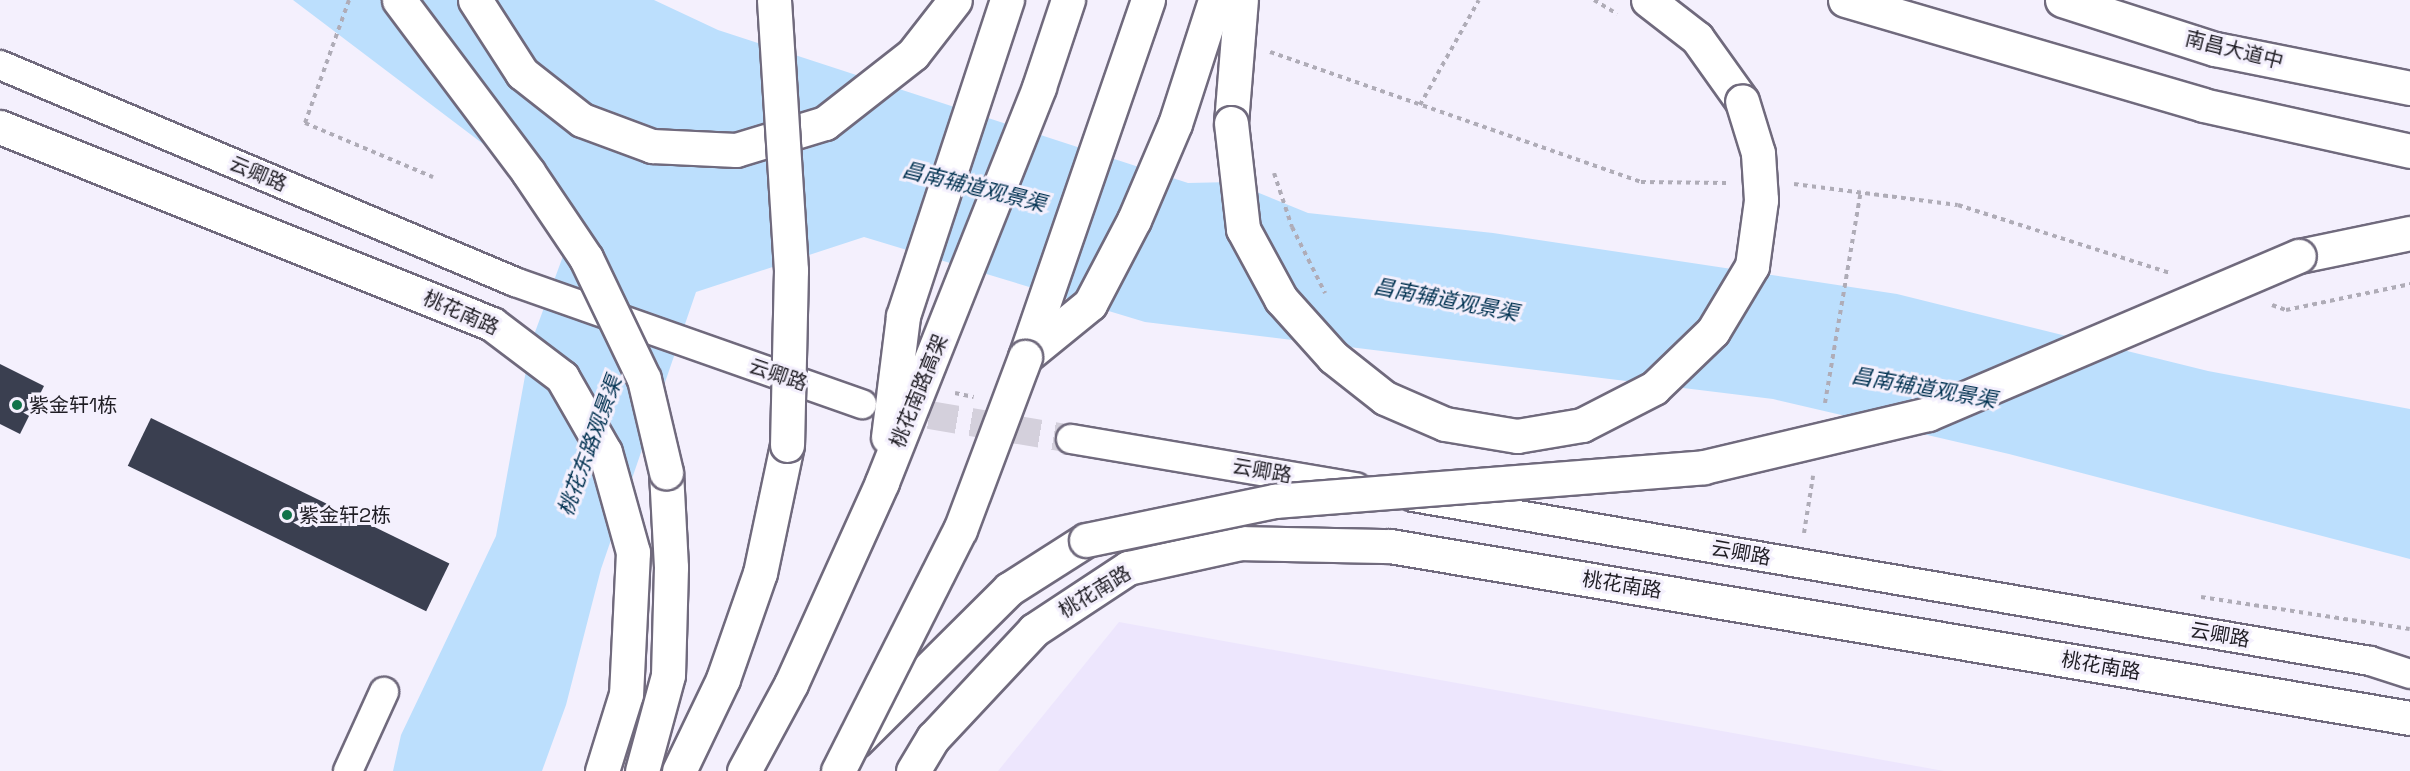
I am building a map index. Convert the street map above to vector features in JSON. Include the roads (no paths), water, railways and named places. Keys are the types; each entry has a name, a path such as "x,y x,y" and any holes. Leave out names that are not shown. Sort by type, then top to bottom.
{"main road":[{"path":"399,0 528,172 586,258 644,379 666,472 671,567 668,675 642,771"},
{"path":"475,0 522,74 582,120 652,146 736,150 825,123 913,54 955,0"},
{"path":"679,771 723,679 760,573 787,445 791,270 774,0"},
{"path":"882,482 903,316 1007,0"},
{"name":"桃花南路高架","path":"744,771 791,684 882,482 1039,87 1068,0"},
{"path":"845,758 960,530 1025,357 1148,0"},
{"path":"1025,357 1090,304 1134,220 1175,124 1215,0"},
{"path":"1241,0 1231,123 1243,229 1281,299 1333,357 1385,398 1446,424 1516,436 1582,424 1654,388 1713,331 1752,266 1761,200 1758,153 1743,101 1696,38 1635,8"},
{"path":"1845,0 2203,105 2410,151"},
{"name":"南昌大道中","path":"2062,0 2216,49 2410,88"},
{"name":"桃花南路","path":"0,127 492,324 562,377 605,452 633,552 626,694 602,771"},
{"path":"845,758 1009,589 1086,540 1275,501 1704,467 1928,414 2299,256 2410,233"},
{"name":"桃花南路","path":"913,771 933,738 1034,630 1128,568 1241,543 1390,546 2410,718"}],"street":[{"name":"云卿路","path":"0,65 516,282 694,347 862,404"},
{"name":"云卿路","path":"1071,439 2359,658 2410,674"},
{"path":"348,771 384,692"}],"water":[{"path":"293,0 654,0 718,30 1188,183 1232,182 1308,213 1493,233 1897,294 2208,371 2410,409 2410,559 2009,454 1773,399 1145,322 864,237 696,292 601,569 566,705 542,771 393,771 401,735 496,536 531,343 573,229 556,199"}],"tunnel":[{"path":"888,408 1071,439"}],"place":[{"name":"紫金轩1栋","path":"17,405"},
{"name":"紫金轩2栋","path":"287,515"}],"water label":[{"name":"昌南辅道观景渠","path":"974,187"},
{"name":"昌南辅道观景渠","path":"1446,300"},
{"name":"昌南辅道观景渠","path":"1924,388"},
{"name":"桃花东路观景渠","path":"590,446"}]}
